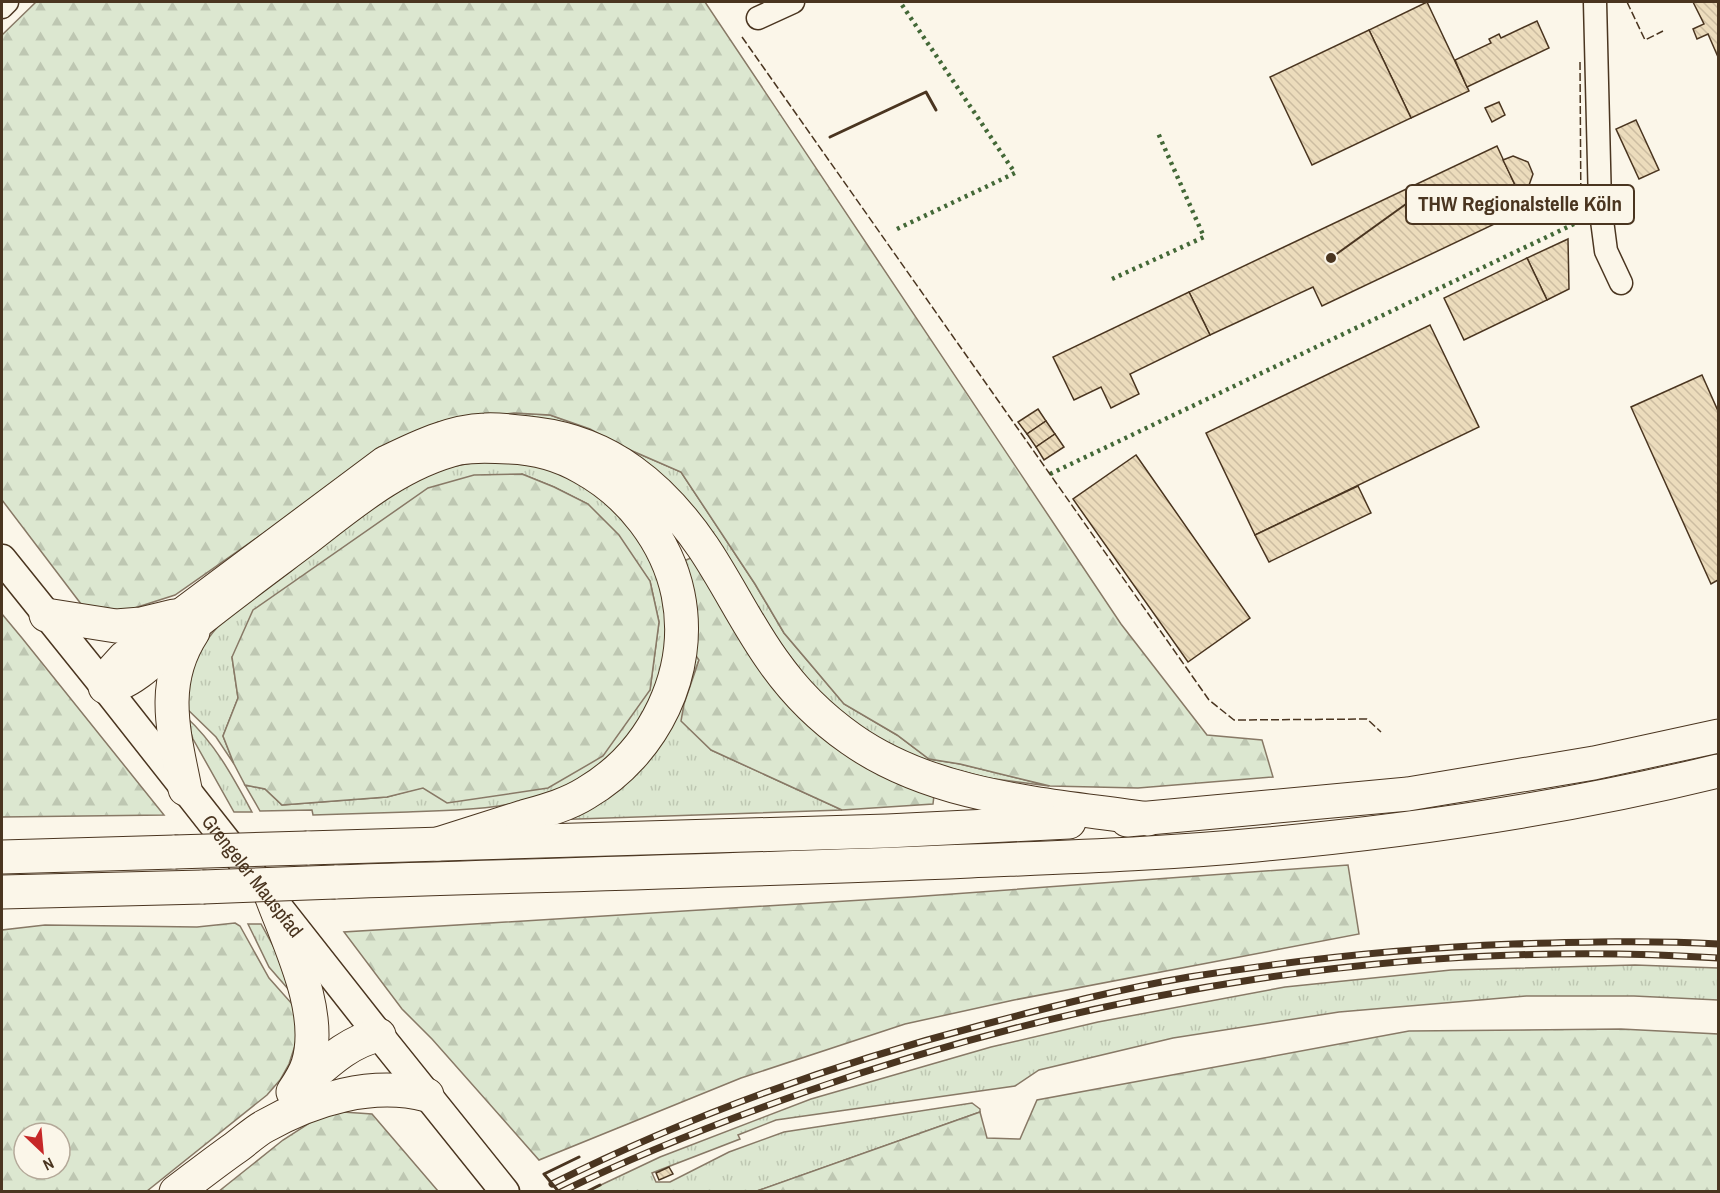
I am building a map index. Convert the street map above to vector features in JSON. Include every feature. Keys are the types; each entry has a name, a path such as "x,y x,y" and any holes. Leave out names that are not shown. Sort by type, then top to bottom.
{"highway":[{"path":"46,615 116,626 192,616 345,491 385,463 417,447 449,437 484,430 552,436 611,457 660,494 703,547 736,603 784,676 824,718 851,739 880,757 949,785 1027,801 1148,819"},
{"path":"105,687 114,669 124,658 192,616 360,497 413,465 462,448 490,446 518,447 570,460 597,475 620,494 641,516 659,543 677,589 681,609 681,644 677,674 666,706 643,743 614,774 584,794 547,810 438,844"},
{"path":"185,789 174,730 174,672 192,616"},
{"path":"2,857 736,836 1148,819 1408,794 1594,763 1719,736"},
{"path":"2,892 876,865 1115,855 1255,845 1406,829 1622,793 1711,774"},
{"path":"2,913 76,889"},
{"path":"271,895 304,985 312,1027 313,1039 300,1099"},
{"path":"176,1191 300,1099 355,1070 379,1035"},
{"path":"300,1099 402,1090 427,1095"}],"main road":[{"name":"Grengeler Mauspfad","path":"2,559 505,1191"}],"street":[{"path":"2,7 7,2"},
{"path":"758,18 793,2"},
{"path":"1596,2 1600,205 1606,251 1621,284"}],"green space":[{"path":"36,2 705,2 1121,624 1207,735 1262,740 1273,777 1138,788 1050,786 960,764 929,759 897,735 844,704 784,633 755,584 681,472 621,446 590,429 550,415 514,413 438,422 377,454 175,595 94,621 2,500 2,35"},
{"path":"514,413 550,415 590,429 621,446 681,472 755,584 784,633 844,704 897,735 929,759 960,764 1049,786 988,778 927,762 869,733 812,685 778,640 730,562 474,418"},
{"path":"488,460 544,467 580,481 622,517 647,553 661,588 666,625 663,661 652,696 633,729 608,757 576,781 557,791 516,803 473,809 313,815 312,810 260,811 245,785 265,789 282,805 387,797 423,787 650,690 659,622 650,581 588,504 522,474 232,657 238,698 223,736 234,764 216,737 182,704 195,659 222,622 368,509 411,482 450,467"},
{"path":"522,474 588,504 619,535 650,581 659,622 650,690 603,756 548,788 447,803 423,788 387,797 282,805 265,789 245,785 223,736 238,698 232,657 253,610 428,488 474,475"},
{"path":"693,557 752,646 934,795 933,804 842,810 711,750 681,721 684,704 699,660 688,644 684,561"},
{"path":"2,614 22,638 164,815 2,817"},
{"path":"688,644 699,660 684,704 711,750 842,810 548,820 594,797"},
{"path":"185,716 214,749 252,812 234,812 193,739"},
{"path":"1348,865 1359,934 1014,1000 905,1024 741,1078 539,1160 432,1039 402,1009 344,932 911,897"},
{"path":"235,923 240,926 269,978 293,1005 299,1033 289,1064 280,1080 267,1095 147,1191 2,1191 2,930 45,925 197,927"},
{"path":"248,924 261,924 277,953 289,990 269,967"},
{"path":"1635,965 1718,968 1718,1000 1634,996 1526,996 1339,1012 1173,1038 1039,1070 1015,1086 776,1120 738,1135 740,1139 652,1173 656,1182 670,1182 729,1152 784,1132 972,1103 980,1109 980,1112 757,1191 586,1192 660,1157 811,1099 991,1047 1098,1022 1285,987 1451,970"},
{"path":"1621,1029 1718,1034 1718,1191 757,1191 980,1112 987,1138 1020,1139 1037,1100 1409,1031"},
{"path":"328,1111 372,1114 438,1191 218,1192 283,1140"}],"building":[{"path":"1427,2 1469,91 1411,118 1369,30"},
{"path":"1693,2 1718,2 1718,57 1708,34 1697,39 1693,29 1704,24"},
{"path":"1537,21 1549,48 1467,87 1455,60 1491,43 1489,39 1499,34 1501,38"},
{"path":"1369,30 1411,118 1312,165 1270,77"},
{"path":"1499,102 1505,115 1492,122 1485,108"},
{"path":"1636,120 1659,170 1639,179 1616,129"},
{"path":"1497,146 1526,209 1322,306 1313,287 1210,335 1189,292"},
{"path":"1513,156 1528,162 1533,174 1528,188 1519,193 1503,160"},
{"path":"1568,239 1569,289 1547,300 1527,258"},
{"path":"1527,258 1547,300 1464,340 1444,298"},
{"path":"1189,292 1210,335 1130,374 1139,394 1111,408 1101,387 1074,400 1053,357"},
{"path":"1430,325 1479,427 1255,535 1206,433"},
{"path":"1702,375 1718,411 1718,580 1711,584 1631,407"},
{"path":"1038,409 1046,421 1027,434 1018,422"},
{"path":"1046,421 1055,434 1036,447 1027,434"},
{"path":"1055,434 1064,447 1044,460 1036,447"},
{"path":"1136,455 1250,618 1188,662 1073,499"},
{"path":"1358,486 1371,513 1269,562 1255,535"},
{"path":"669,1167 673,1174 659,1180 656,1173"}],"railway":[{"path":"552,1184 657,1136 817,1074 982,1025 1137,987 1269,965 1431,948 1590,942 1718,944"},
{"path":"561,1192 682,1138 805,1092 915,1056 1027,1025 1141,1000 1255,979 1370,965 1486,956 1602,954 1718,958"}],"hedge":[{"path":"897,229 1015,173 900,2"},
{"path":"1112,279 1204,237 1158,133"},
{"path":"1050,474 1576,223"}],"fence":[{"path":"1627,2 1645,40 1663,31"},
{"path":"742,37 1209,700 1234,720 1367,719 1381,732"},
{"path":"1580,62 1581,220"}],"wall":[{"path":"830,137 926,92 936,110"},
{"path":"559,1192 544,1174 579,1157"},
{"path":"586,1192 600,1185"}],"place":[{"name":"THW Regionalstelle Köln","path":"1331,258"}]}
